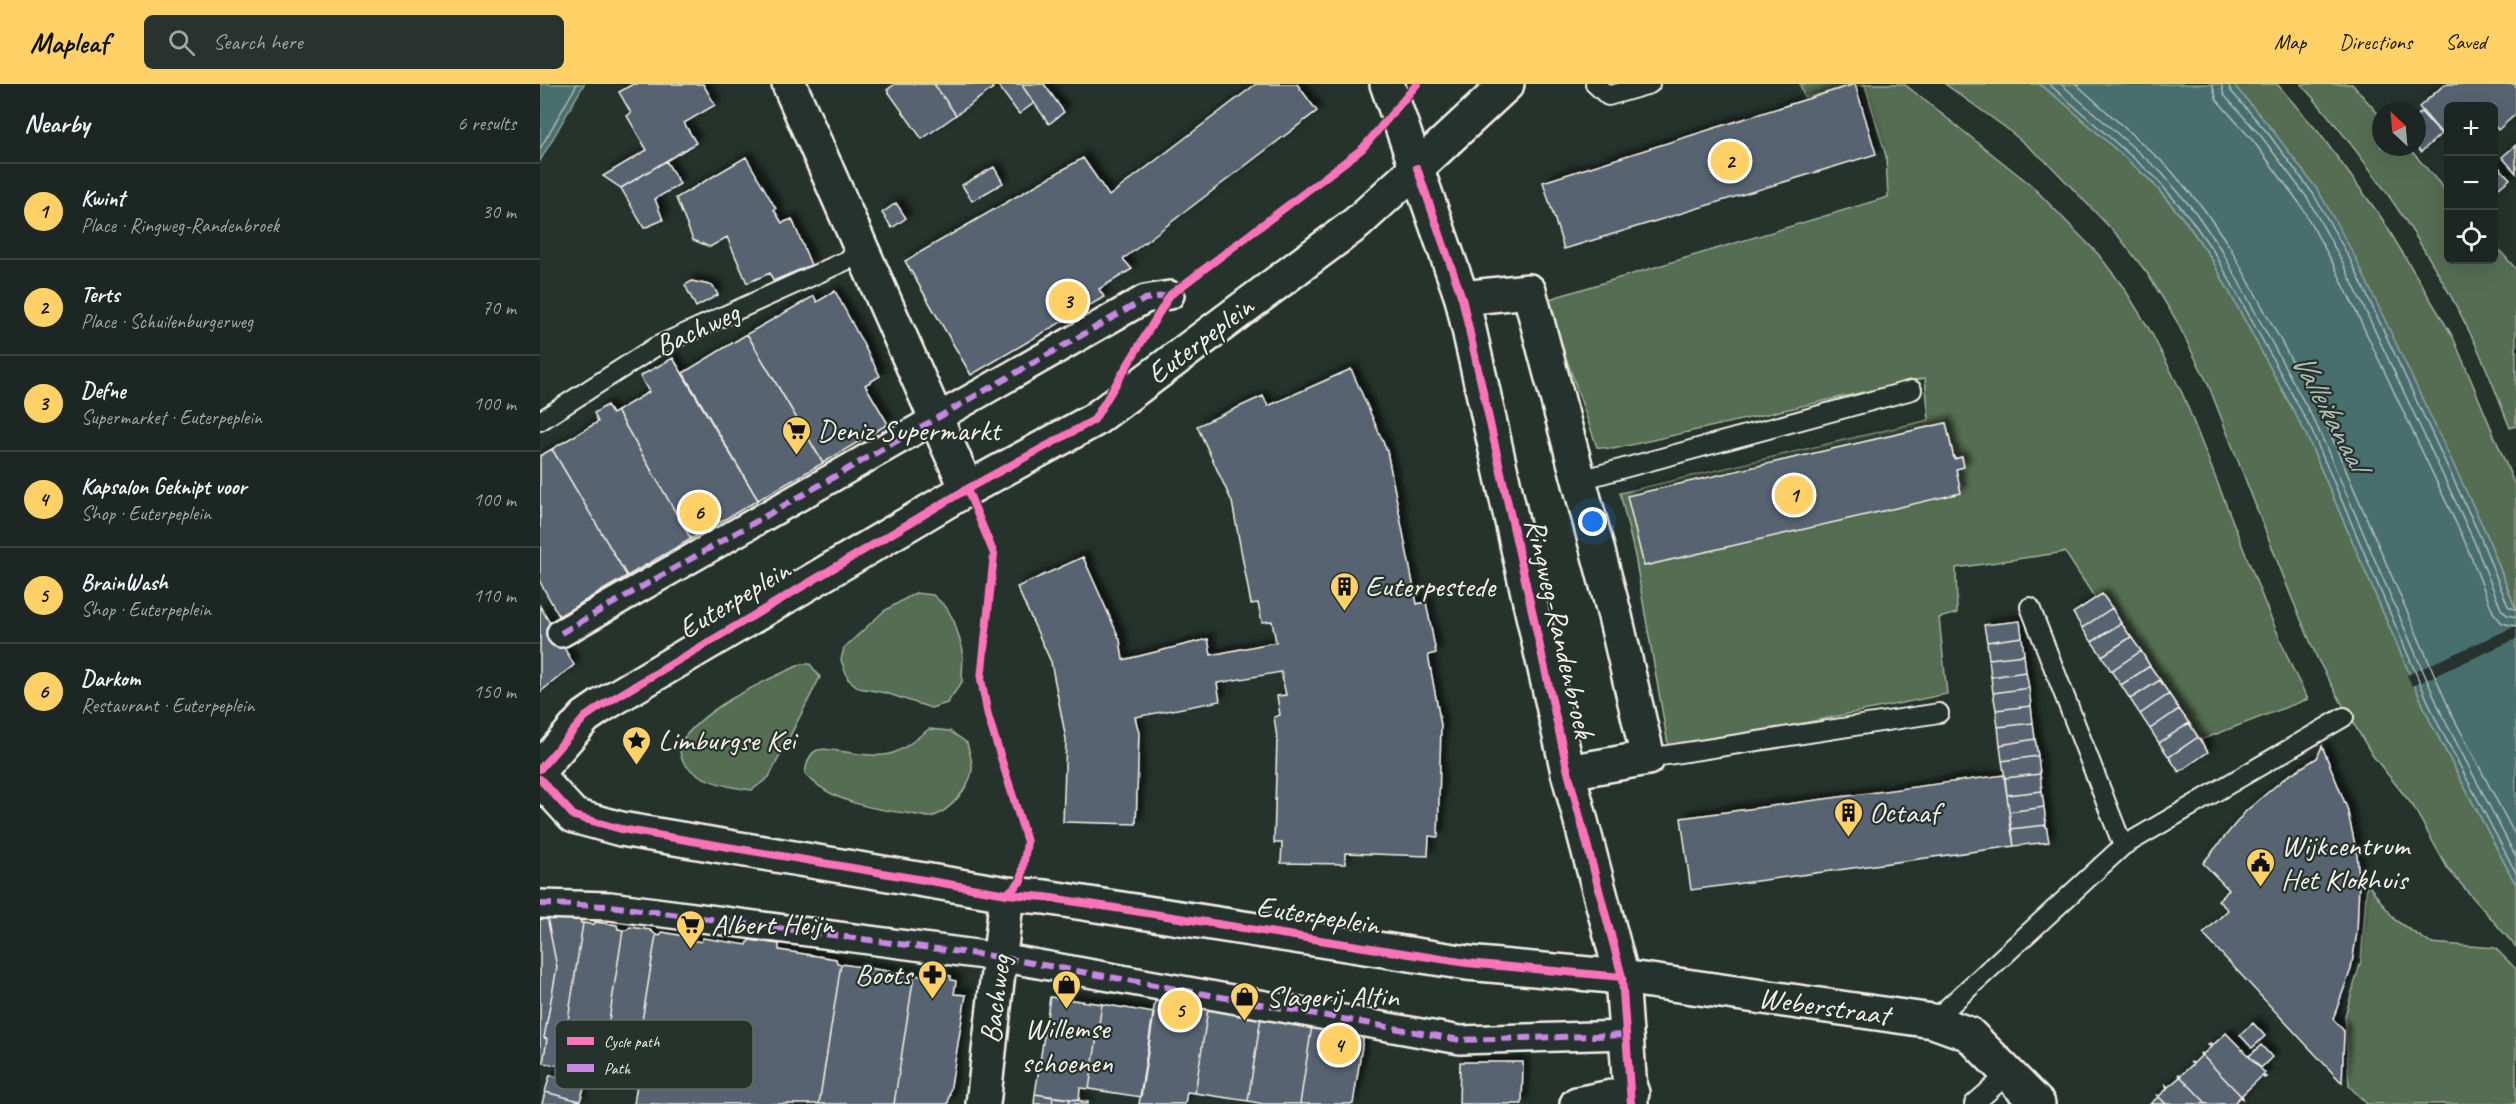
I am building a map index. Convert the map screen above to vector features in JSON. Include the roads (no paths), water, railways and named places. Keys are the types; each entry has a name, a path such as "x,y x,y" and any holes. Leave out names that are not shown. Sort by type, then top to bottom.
{"street":[{"path":"789,84 967,489"},
{"name":"Ringweg-Randenbroek","path":"1387,84 1462,298 1568,772 1622,977 1631,1098 1577,1103"},
{"name":"Euterpeplein","path":"540,769 585,717 601,706 967,489 1094,420 1357,223 1507,84"},
{"name":"Ringweg-Randenbroek","path":"1462,298 1529,291 1615,616 1648,758 1568,772"},
{"name":"Euterpeplein","path":"561,633 1145,299 1170,295"},
{"name":"Euterpeplein","path":"540,779 574,816 621,829 1007,894 1045,897 1467,963 1622,977"},
{"name":"Bachweg","path":"983,1104 1007,894"},
{"path":"540,904 610,906 999,957 1460,1040 1627,1035"},
{"name":"Weberstraat","path":"1622,977 1933,1021 1969,1034 2038,1104"}],"lane":[{"path":"1595,84 1608,96 1650,84"},
{"name":"Bachweg","path":"540,421 655,346 863,253"},
{"name":"Ringweg-Randenbroek","path":"1580,480 1912,390"},
{"path":"2030,607 2123,846"},
{"name":"Ringweg-Randenbroek","path":"1648,758 1939,713"},
{"path":"1933,1021 2123,846 2344,717"},
{"path":"1974,1104 2009,1073"}],"water":[{"path":"540,84 584,84 540,161"},
{"name":"Valleikanaal","path":"2039,84 2233,84 2271,128 2319,192 2355,257 2486,533 2516,610 2516,885 2431,723 2305,432 2211,258 2186,222 2151,181 2064,103"}],"place":[{"name":"Terts","path":"1730,161"},
{"name":"Defne","path":"1068,301"},
{"name":"Deniz Supermarkt","path":"796,456"},
{"name":"Kwint","path":"1794,495"},
{"name":"Darkom","path":"699,512"},
{"name":"Euterpestede","path":"1344,612"},
{"name":"Limburgse Kei","path":"637,766"},
{"name":"Octaaf","path":"1848,838"},
{"name":"Wijkcentrum Het Klokhuis","path":"2260,888"},
{"name":"Albert Heijn","path":"690,950"},
{"name":"Boots","path":"933,1000"},
{"name":"Willemse schoenen","path":"1067,1010"},
{"name":"BrainWash","path":"1180,1010"},
{"name":"Slagerij Altin","path":"1245,1022"},
{"name":"Kapsalon Geknipt voor","path":"1339,1045"}]}
